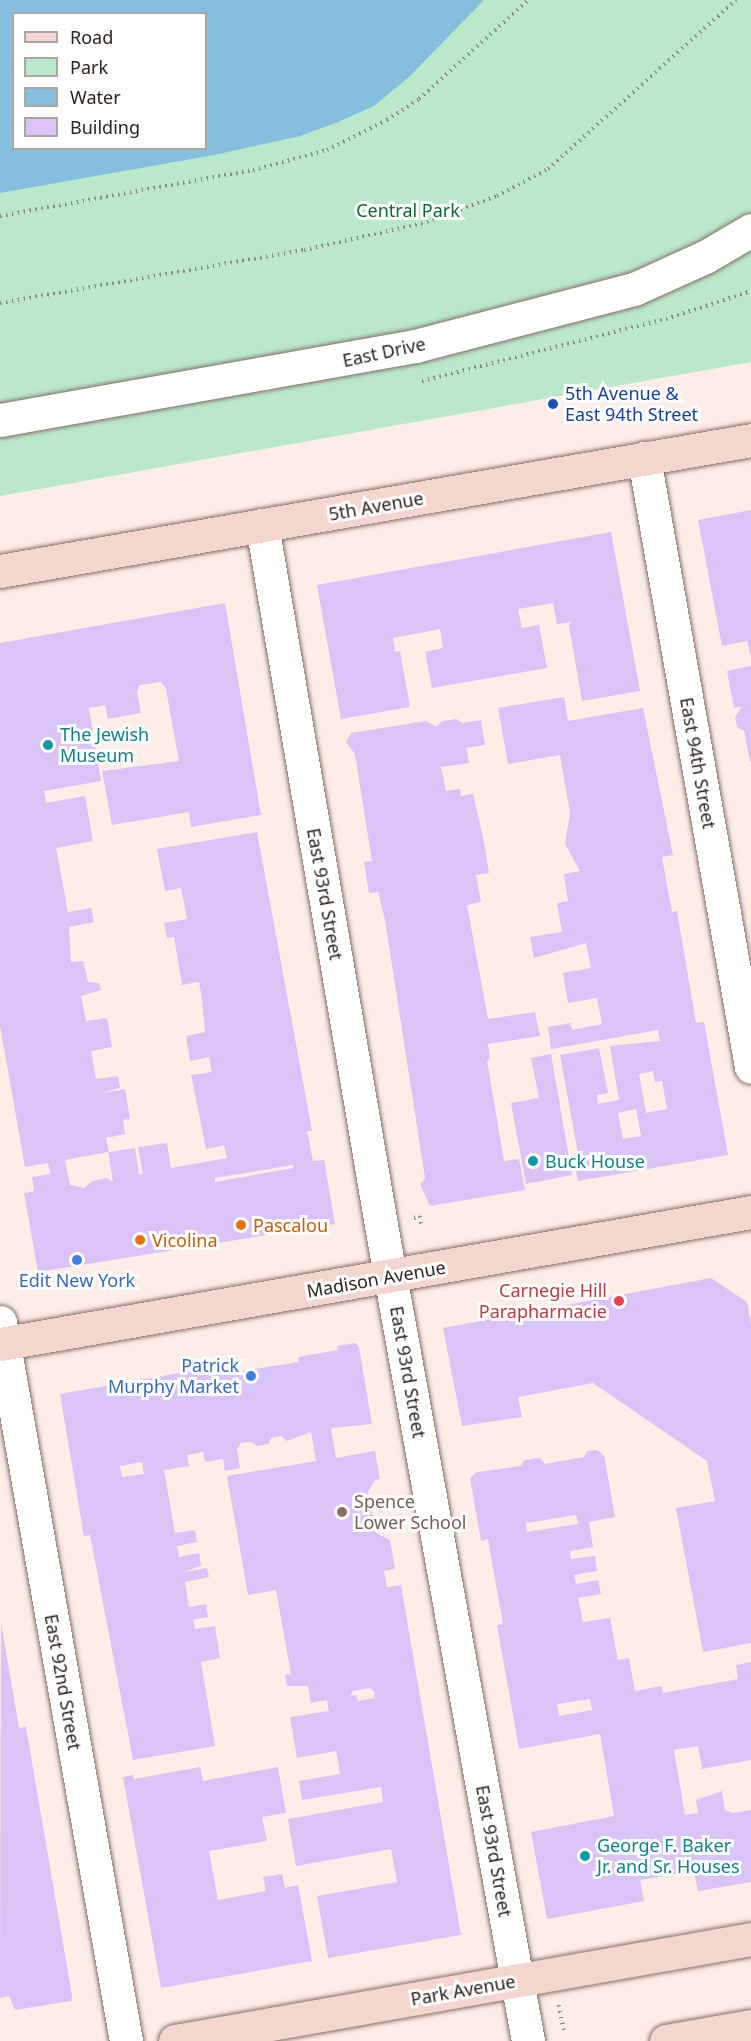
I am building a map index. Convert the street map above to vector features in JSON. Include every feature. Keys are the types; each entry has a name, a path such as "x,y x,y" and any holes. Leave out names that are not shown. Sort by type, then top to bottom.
{"main road":[{"name":"5th Avenue","path":"0,571 751,440"},
{"name":"Madison Avenue","path":"1,1336 392,1275 751,1212"},
{"name":"Park Avenue","path":"176,2041 751,1939"},
{"path":"666,2041 751,2026"}],"street":[{"name":"East Drive","path":"0,420 426,344 634,289 705,257 751,230"},
{"name":"East 94th Street","path":"644,458 751,1066"},
{"name":"East 93rd Street","path":"262,525 528,2041"},
{"name":"East 92nd Street","path":"1,1336 126,2041"}],"path":[{"path":"0,216 253,170 327,150 387,120 419,99 528,0"},
{"path":"0,303 304,250 427,222 497,196 548,169 736,0"},
{"path":"414,1218 420,1216 422,1227"},
{"path":"559,2002 564,2034"}],"green space":[{"name":"Central Park","path":"0,0 751,0 751,362 0,496"}],"water":[{"path":"0,0 484,0 410,76 374,106 300,136 214,155 0,193"}],"building":[{"path":"751,510 750,654 747,641 722,646 698,520"},
{"path":"611,532 640,691 582,701 569,625 571,622 557,624 553,603 518,609 522,628 539,625 547,668 432,688 425,652 443,648 440,629 393,638 395,652 400,651 410,707 341,719 317,585"},
{"path":"225,603 261,815 191,827 189,812 112,825 102,771 179,761 166,689 161,682 140,685 137,692 141,713 108,719 105,705 89,708 101,781 44,791 46,803 85,796 93,841 56,848 68,912 91,908 94,922 69,927 71,962 83,961 88,982 99,983 101,990 81,996 86,1021 107,1018 112,1047 91,1051 96,1079 118,1076 120,1088 98,1094 125,1089 130,1119 123,1120 125,1134 106,1138 109,1152 135,1148 139,1175 143,1174 138,1147 167,1143 171,1168 227,1158 224,1145 206,1149 191,1075 212,1072 209,1057 190,1061 186,1036 205,1032 202,999 199,982 182,985 174,937 167,938 164,923 187,919 181,888 165,891 157,849 257,832 312,1131 307,1131 313,1161 324,1160 335,1224 38,1272 24,1193 34,1191 32,1177 50,1174 48,1163 25,1167 0,1026 0,643","holes":["108,1152 113,1182 106,1178 93,1181 84,1188 70,1185 65,1160","293,1165 293,1168 215,1182 215,1178"]},
{"path":"751,666 750,762 744,731 737,727 735,717 742,706 734,708 727,671"},
{"path":"564,697 568,721 643,708 673,855 662,857 672,912 677,911 696,1023 704,1022 728,1155 578,1181 576,1171 581,1170 560,1055 599,1048 608,1093 597,1095 598,1104 619,1100 610,1046 660,1041 658,1030 551,1049 548,1027 570,1023 572,1030 602,1024 597,998 568,1003 563,973 591,968 586,943 534,958 530,937 562,932 557,903 568,901 564,874 580,871 565,844 570,813 560,755 508,764 498,708","holes":["653,1071 655,1082 662,1081 667,1109 646,1113 639,1074","636,1109 641,1136 623,1139 618,1113"]},
{"path":"456,719 463,723 481,720 485,745 466,748 469,763 441,767 446,791 460,789 461,796 473,794 484,842 489,873 476,875 481,902 467,905 488,1019 535,1012 540,1036 488,1044 490,1059 487,1060 504,1161 519,1159 525,1190 430,1206 420,1184 425,1178 385,920 378,892 369,893 364,862 372,861 355,754 346,742 351,733 426,721 436,727 442,721"},
{"path":"551,1054 572,1175 526,1184 511,1103 539,1098 531,1058"},
{"path":"711,1278 747,1302 751,1323 751,1643 703,1652 676,1508 715,1501 707,1461 593,1383 518,1397 522,1417 462,1426 443,1328"},
{"path":"355,1343 359,1347 372,1424 331,1428 336,1458 375,1451 380,1479 375,1480 368,1492 376,1533 390,1540 395,1569 384,1571 387,1587 401,1585 461,1935 328,1958 317,1896 397,1882 391,1849 296,1866 288,1819 383,1802 381,1787 302,1800 299,1781 340,1774 336,1751 297,1758 290,1717 329,1711 327,1700 311,1703 308,1686 287,1686 285,1675 291,1674 276,1590 248,1595 227,1476 316,1461 311,1432 287,1441 281,1436 271,1438 269,1444 257,1446 251,1442 241,1443 237,1449 240,1468 225,1471 223,1459 205,1462 203,1452 187,1455 189,1466 164,1470 175,1533 195,1530 197,1542 177,1546 179,1557 199,1553 201,1566 183,1572 207,1568 209,1577 185,1582 189,1607 206,1604 208,1617 193,1620 195,1629 215,1626 220,1658 201,1662 215,1746 133,1760 90,1535 84,1536 60,1394 208,1368 209,1376 299,1362 298,1357 338,1350 337,1346","holes":["142,1462 144,1474 122,1477 120,1466","370,1688 375,1692 374,1698 358,1701 356,1695 350,1696 353,1691"]},
{"path":"597,1450 604,1455 615,1517 589,1522 593,1547 570,1551 571,1559 595,1556 597,1571 574,1575 576,1584 598,1580 601,1594 578,1598 583,1622 610,1618 618,1660 629,1658 635,1691 662,1686 663,1693 738,1679 736,1665 751,1662 751,1760 702,1769 698,1746 674,1750 685,1815 698,1813 696,1800 722,1791 725,1810 733,1813 751,1810 751,1882 698,1891 694,1871 640,1880 644,1901 547,1919 531,1832 614,1816 600,1734 519,1749 497,1625 503,1624 488,1539 481,1541 470,1478 477,1472 521,1466 524,1460 540,1458 545,1464 584,1457 587,1451","holes":["576,1515 578,1524 527,1532 526,1523","590,1699 592,1710 559,1716 557,1704"]},
{"path":"1,1622 19,1728 26,1727 72,1996 71,2001 15,2010 9,1996 0,1998"},
{"path":"200,1767 203,1781 278,1767 286,1813 262,1817 267,1841 209,1851 218,1900 266,1891 263,1877 282,1874 285,1888 298,1885 312,1961 161,1988 123,1777 133,1775 134,1779"}],"place":[{"name":"5th Avenue & East 94th Street","path":"553,404"},
{"name":"The Jewish Museum","path":"48,745"},
{"name":"Buck House","path":"533,1161"},
{"name":"Pascalou","path":"241,1225"},
{"name":"Vicolina","path":"140,1240"},
{"name":"Edit New York","path":"77,1260"},
{"name":"Carnegie Hill Parapharmacie","path":"619,1301"},
{"name":"Patrick Murphy Market","path":"251,1376"},
{"name":"Spence Lower School","path":"342,1512"},
{"name":"George F. Baker Jr. and Sr. Houses","path":"585,1856"}]}
